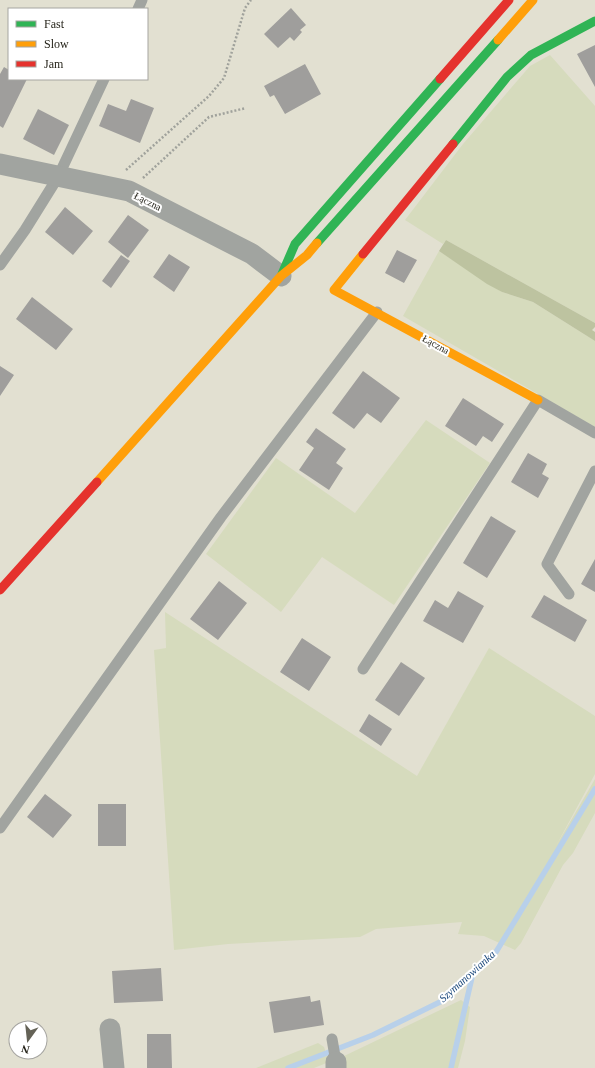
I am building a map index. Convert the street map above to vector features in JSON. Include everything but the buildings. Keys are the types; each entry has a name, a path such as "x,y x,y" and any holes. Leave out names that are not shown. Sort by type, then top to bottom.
{"main road":[{"path":"281,276 294,244 509,0"},
{"path":"0,590 281,276 307,255 533,0"},
{"name":"Łączna","path":"538,400 334,290 507,77 531,55 595,21"}],"street":[{"name":"Łączna","path":"0,164 129,191 252,254 281,276"},
{"path":"110,1029 114,1068"}],"lane":[{"path":"0,265 25,230 58,177 104,80"},
{"path":"0,828 221,518 377,312"},
{"path":"363,669 538,400 595,433"},
{"path":"569,594 547,564 595,471"},
{"path":"332,1039 336,1065"}],"path":[{"path":"108,186 209,96 224,78 245,8 251,0"},
{"path":"129,191 209,117 246,108"}],"green space":[{"path":"550,55 595,106 595,323 446,240 443,244 405,220 463,144 530,66"},
{"path":"446,240 595,323 595,327 592,330 595,332 595,341 533,302 502,292 487,284 439,251"},
{"path":"439,251 502,292 533,302 595,341 595,427 403,316"},
{"path":"426,420 490,463 394,605 322,557 281,612 206,554 276,458 355,513"},
{"path":"165,612 417,776 489,648 595,716 595,774 556,846 595,779 595,813 573,853 563,865 521,943 515,950 484,936 458,934 462,922 376,929 360,937 228,944 174,950 154,650 166,648"},
{"path":"461,1000 470,1007 465,1041 458,1068 342,1068 342,1057"},
{"path":"318,1043 324,1047 329,1062 314,1068 256,1068"}],"waterway":[{"name":"Szymanowianka","path":"288,1068 373,1035 444,1000 496,952 595,789"},
{"path":"451,1068 473,973"}],"traffic: fast":[{"path":"453,144 507,77 531,55 595,21"},
{"path":"317,243 498,40"},
{"path":"282,274 295,244 440,79"}],"traffic: slow":[{"path":"498,40 533,0"},
{"path":"97,482 281,276 307,255 317,243"},
{"path":"363,254 334,290 538,400"}],"traffic: jam":[{"path":"440,79 509,0"},
{"path":"363,254 453,144"},
{"path":"0,590 97,482"}]}
